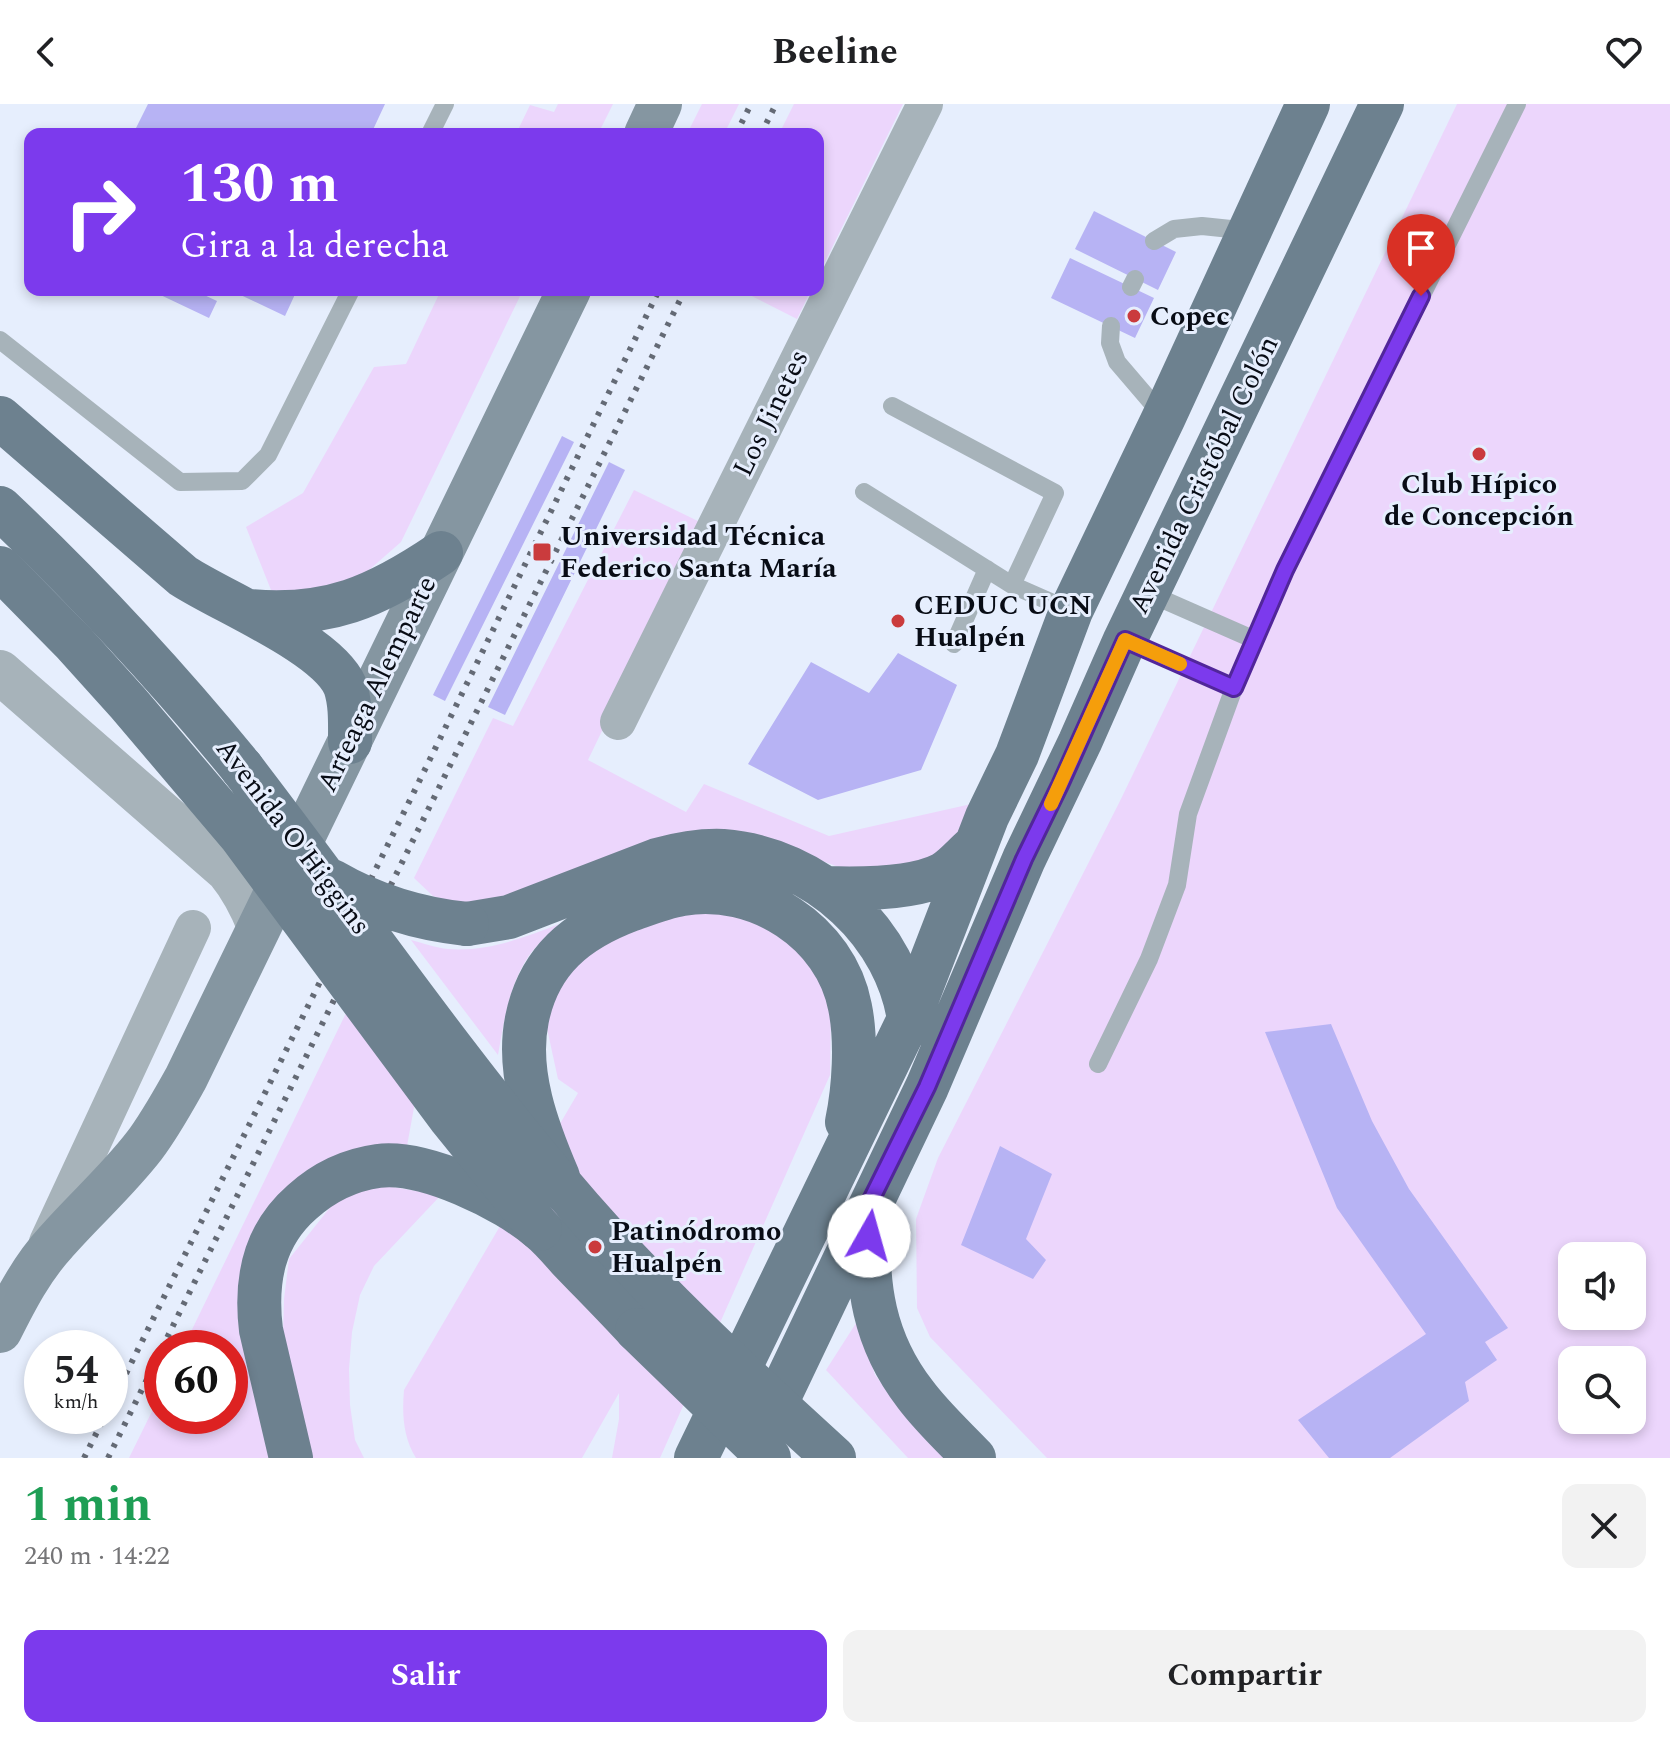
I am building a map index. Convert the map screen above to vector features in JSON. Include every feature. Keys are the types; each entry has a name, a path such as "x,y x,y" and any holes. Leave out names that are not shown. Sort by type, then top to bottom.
{"main road":[{"path":"649,128 660,104"},
{"path":"696,1458 909,1019 976,845 1017,755 1071,611 1308,104"},
{"name":"Avenida Cristóbal Colón","path":"750,1458 927,1087 1024,859 1125,640 1382,104"},
{"name":"Arteaga Alemparte","path":"0,1331 37,1266 123,1172 167,1112 186,1078 566,296"},
{"path":"0,418 183,576 246,610 316,654 334,670 347,694 350,742"},
{"name":"Avenida O'Higgins","path":"0,508 151,661 242,768 475,1079 562,1186 687,1319 834,1458"},
{"path":"246,610 292,613 324,609 356,600 410,574 441,553"},
{"name":"Avenida O'Higgins","path":"0,568 128,703 240,835 440,1106 540,1229"},
{"path":"826,888 883,888 928,879 945,873 976,845"},
{"path":"326,878 381,906 438,921 467,924 509,917 657,860 699,851 733,852 787,866 826,888 847,905 866,925 895,973 909,1019 912,1061 908,1124"},
{"path":"562,1186 545,1148 527,1087 524,1040 534,995 560,952 580,934 602,921 663,898 692,893 722,892 768,906 793,920 820,945 834,964 850,1006 853,1030 853,1073 840,1160"},
{"path":"291,1458 261,1330 259,1287 269,1246 295,1208 313,1192 357,1170 381,1166 432,1173 458,1182 512,1210 540,1229 637,1330 769,1458"},
{"path":"871,1200 870,1272 882,1338 916,1396 974,1458"}],"street":[{"name":"Los Jinetes","path":"618,722 925,104"},
{"path":"0,672 228,871 251,904 259,926"},
{"name":"Arteaga Alemparte","path":"37,1266 193,928"}],"lane":[{"path":"433,128 445,104"},
{"path":"1098,1064 1149,959 1177,885 1188,814 1234,688 1285,570 1517,104"},
{"path":"1154,241 1174,229 1202,226 1250,231"},
{"path":"0,340 180,482 242,481 268,455 348,296"},
{"path":"1111,326 1110,343 1117,362 1164,417"},
{"path":"892,406 1055,493 1012,585"},
{"path":"864,492 1012,585 1071,611"},
{"path":"954,644 987,569"},
{"path":"1148,592 1255,640"},
{"path":"1125,640 1234,688"}],"shaded area":[{"path":"558,104 613,104 601,128 519,128 530,105 554,112"},
{"path":"702,104 739,104 727,128 690,128"},
{"path":"794,104 903,104 824,264 824,128 782,128"},
{"name":"Club Hípico de Concepción","path":"1457,104 1670,104 1670,1458 1047,1458 930,1337 917,1308 916,1219 938,1158 1119,803"},
{"path":"438,296 520,296 401,542 361,577 316,595 273,595 246,527 303,493 374,367 406,364"},
{"path":"752,296 808,296 797,319"},
{"path":"634,490 702,523 588,760 686,812 704,784 829,836 989,800 969,831 929,858 872,873 836,866 762,839 528,897 459,904 433,896 414,878 493,718 513,726"},
{"name":"Patinódromo Hualpén","path":"709,911 757,920 809,960 831,1007 830,1075 660,1458 612,1458 619,1419 619,1393 582,1458 416,1458 404,1425 404,1390 578,1093 558,1079 543,1010 579,958 644,923"},
{"path":"559,924 528,957 516,980 498,1055 411,940 443,948 477,948 518,939"},
{"path":"348,1009 415,1102 407,1146 257,1242 279,1458 129,1458 144,1428 144,1434 248,1434 248,1330 192,1330"},
{"path":"368,1183 441,1195 374,1266 360,1295 352,1332 349,1369 355,1440 364,1458 309,1458 283,1336 289,1259 332,1205"},
{"path":"858,1320 875,1375 946,1458 908,1458 826,1370"}],"building":[{"path":"148,104 385,104 374,128 136,128"},
{"path":"1094,211 1176,252 1158,290 1075,249"},
{"path":"1070,258 1154,298 1135,338 1051,298"},
{"path":"163,296 206,296 217,301 209,318"},
{"path":"243,296 294,296 285,316"},
{"path":"562,436 574,442 445,701 433,695"},
{"path":"609,462 625,470 505,715 488,707"},
{"path":"898,653 957,685 921,770 818,800 748,764 811,662 869,693"},
{"path":"1331,1024 1372,1121 1409,1189 1508,1328 1485,1342 1497,1360 1465,1382 1469,1401 1390,1458 1329,1458 1298,1420 1426,1334 1337,1208 1265,1032"},
{"path":"1000,1146 1052,1174 1026,1239 1046,1260 1033,1279 961,1245"}],"railway":[{"path":"739,128 751,104"},
{"path":"764,128 776,104"},
{"path":"128,1370 656,296"},
{"path":"171,1330 682,296"},
{"path":"108,1458 144,1385"},
{"path":"84,1458 96,1434"}],"slow traffic":[{"path":"1051,804 1125,640 1180,664"}],"place":[{"name":"Copec","path":"1134,316"},
{"name":"Club Hípico de Concepción","path":"1479,454"},
{"name":"Universidad Técnica Federico Santa María","path":"542,552"},
{"name":"CEDUC UCN Hualpén","path":"898,621"},
{"name":"Patinódromo Hualpén","path":"595,1247"}],"route":[{"path":"869,1236 871,1200 927,1087 1024,859 1125,640 1234,688 1285,570 1421,296"}]}
